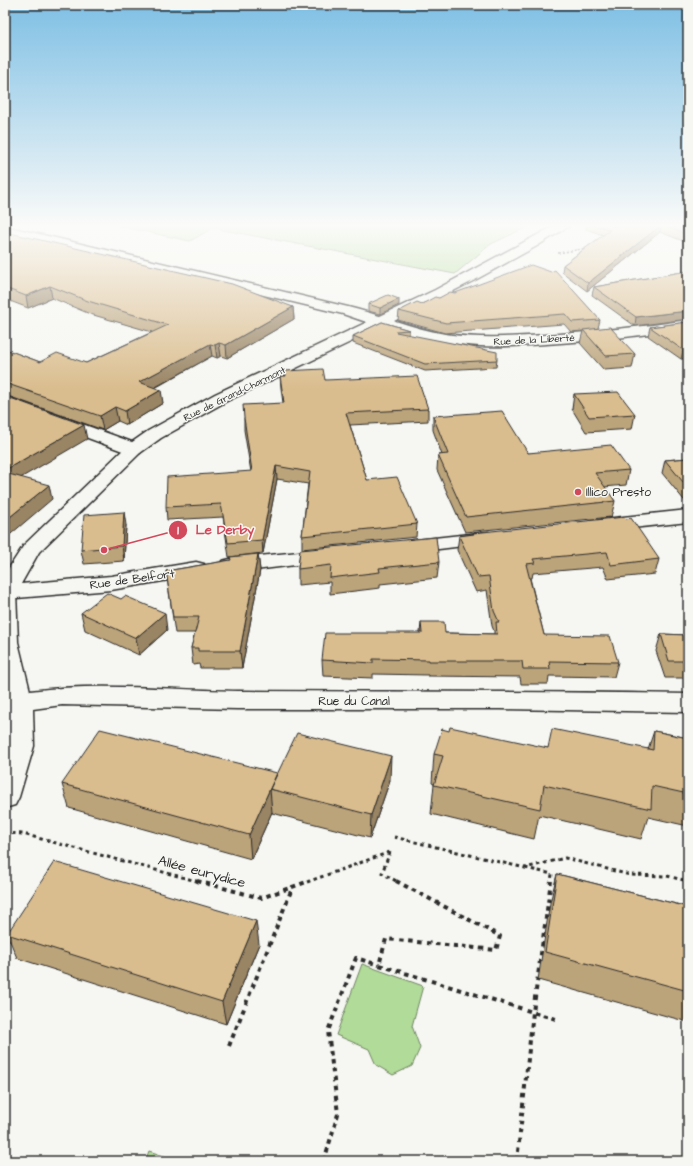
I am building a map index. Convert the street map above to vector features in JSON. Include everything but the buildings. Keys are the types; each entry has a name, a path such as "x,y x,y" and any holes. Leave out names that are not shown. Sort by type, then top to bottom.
{"street":[{"name":"Rue de la Liberté","path":"220,280 348,311 381,322 445,338 506,342 593,336 688,324"},
{"name":"Rue de Grand-Charmont","path":"5,592 31,549 134,449 149,438 203,406 381,322 465,280"},
{"path":"5,401 134,449"},
{"path":"585,527 688,516"},
{"path":"387,549 506,536"},
{"name":"Rue de Belfort","path":"5,592 111,583 195,570 347,553"},
{"path":"5,592 6,642 20,702 21,746 5,797"},
{"name":"Rue du Canal","path":"20,702 62,696 245,700 500,700 688,703"}],"path":[{"name":"Allée eurydice","path":"5,833 23,834 260,898 390,852 382,873 500,936 496,950 386,939 379,965"},
{"path":"394,838 552,874 533,1012 517,1161"},
{"path":"525,868 565,858 630,875 667,876 688,881"},
{"path":"229,1046 294,886"},
{"path":"324,1161 338,1114 328,1030 356,958 559,1020"}],"green space":[{"path":"362,964 423,986 412,1026 420,1048 412,1066 393,1075 376,1065 369,1049 336,1035"},
{"path":"149,1151 179,1161 145,1161"}],"place":[{"name":"Illico Presto","path":"578,492"},
{"name":"Le Derby","path":"104,550"}]}
